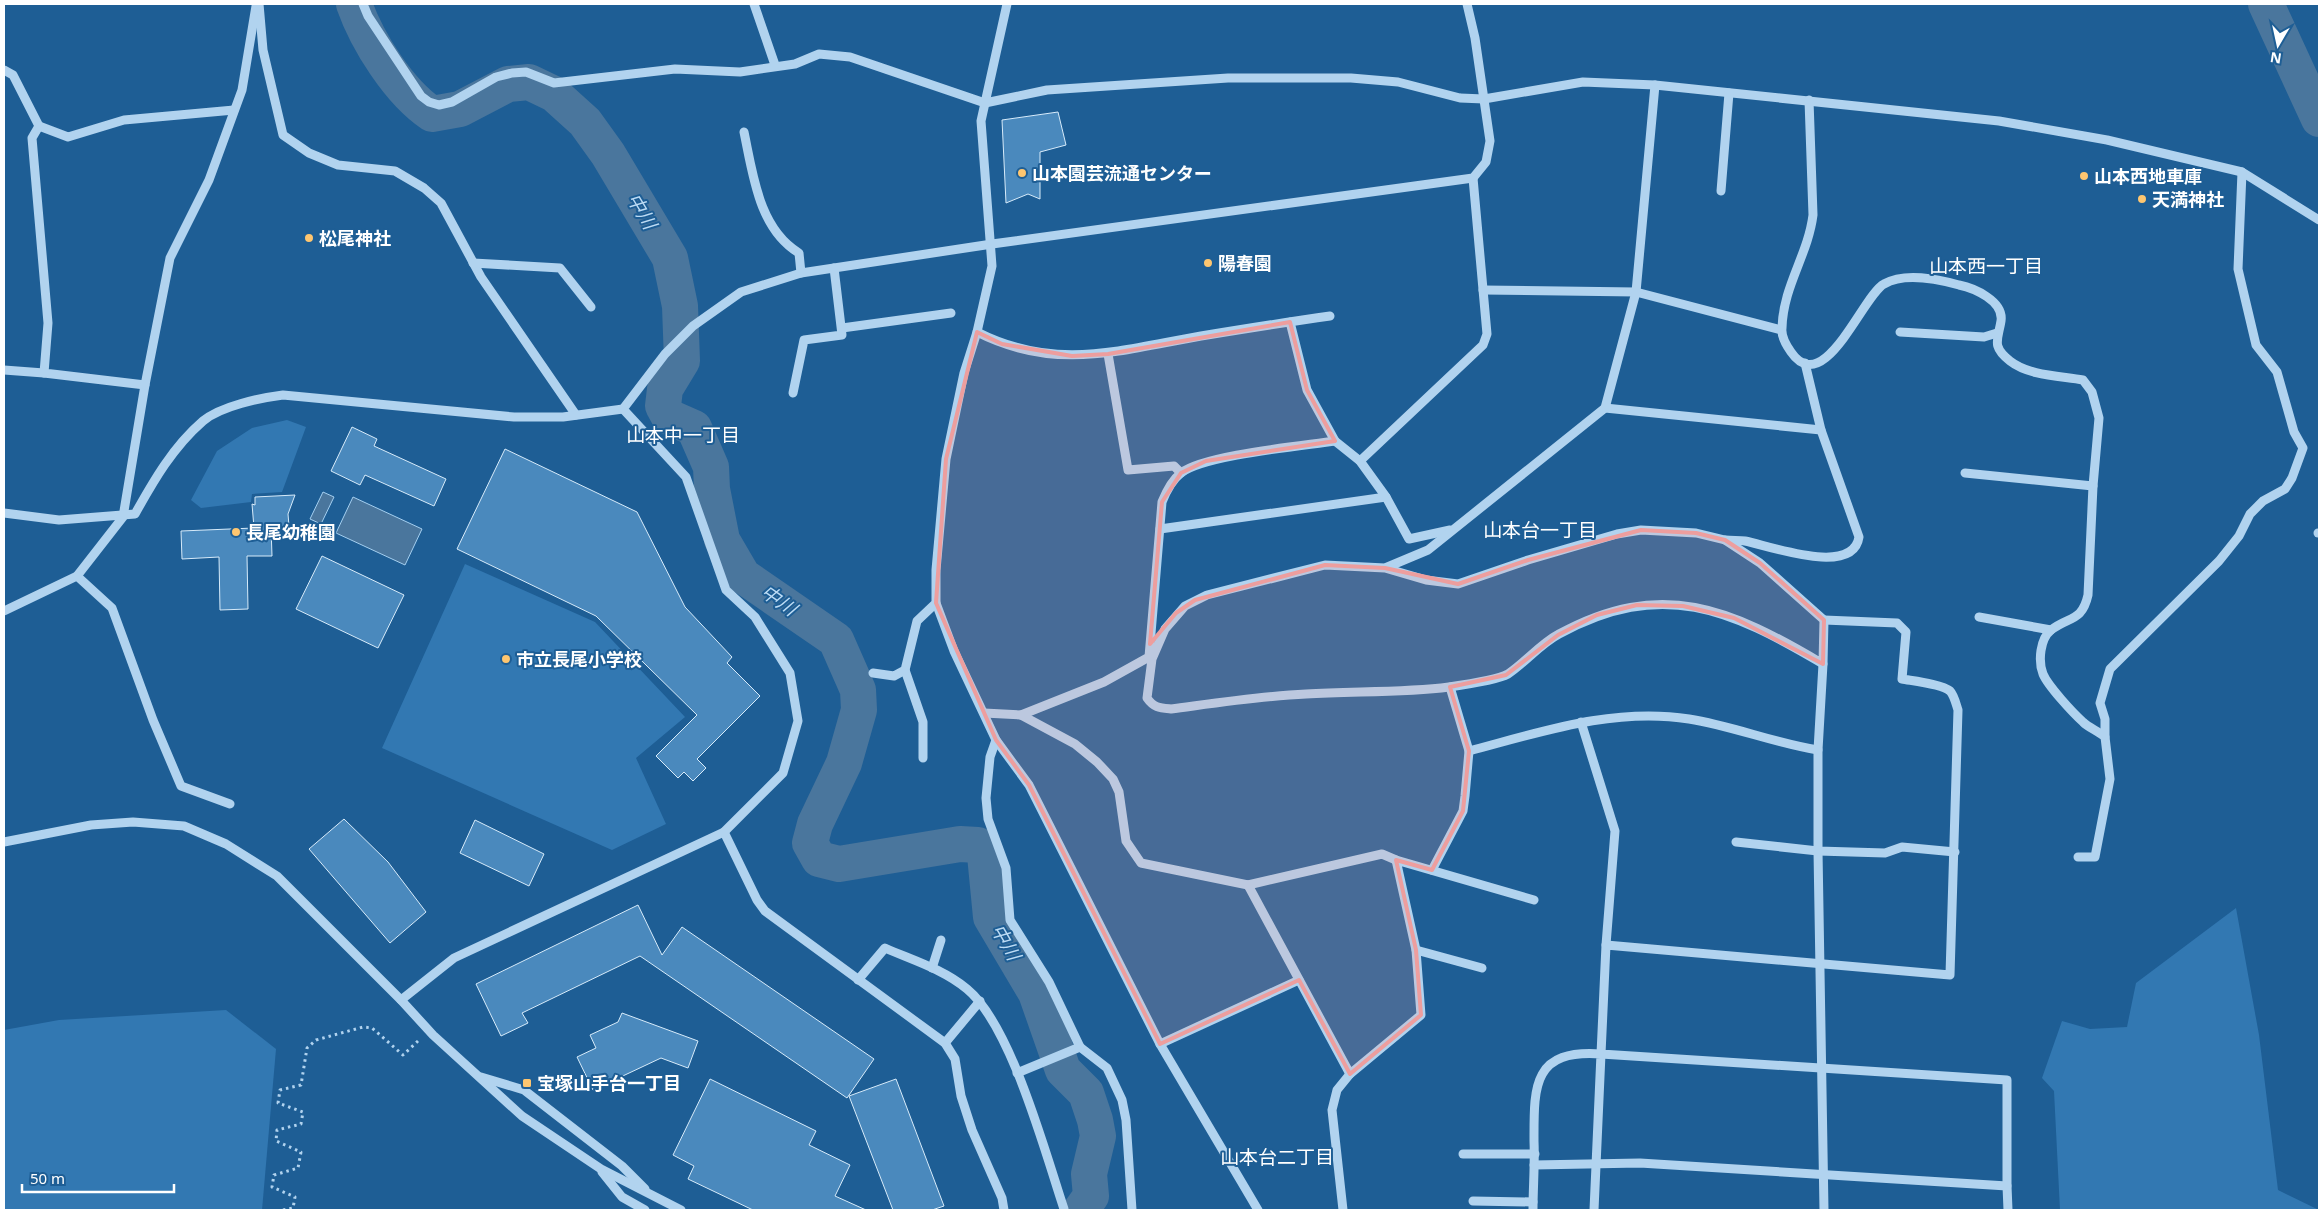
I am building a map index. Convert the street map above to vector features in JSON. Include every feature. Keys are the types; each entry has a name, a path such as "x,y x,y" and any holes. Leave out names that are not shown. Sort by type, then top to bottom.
{"street":[{"path":"4,611 77,576 123,517 145,385 170,258 209,180 242,90 258,4"},
{"path":"258,4 263,50 283,135 309,153 338,165 395,171 424,188 441,203 473,263 576,415"},
{"path":"363,4 368,16 422,96 429,102 439,105 452,102 496,77 512,73 526,72 554,83 675,69 740,72 775,65 795,64 819,54 834,54 884,68 985,103 1047,90 1228,78 1351,78 1398,82 1460,98 1484,100 1583,82 1656,85 1809,100 2043,128 2162,152 2242,172 2319,220"},
{"path":"754,4 775,65"},
{"path":"1007,4 981,121 992,244 992,266 977,332 964,373 946,459 936,570 936,603 954,651 996,740 1029,785 1160,1044 1258,1210"},
{"path":"4,513 59,520 123,517 134,514 164,462 204,420 229,408 260,398 283,395 514,417 576,415 623,409 665,354 693,326 742,292 801,273 992,244 1473,178 1486,162 1490,141 1475,38 1467,4"},
{"path":"4,70 13,76 39,126 68,137 124,120 234,110"},
{"path":"1385,568 1428,550 1606,408 1636,292 1656,85"},
{"path":"1721,191 1729,93"},
{"path":"1809,100 1813,215 1811,232 1790,280 1781,330 1786,345 1795,357 1805,363 1817,363 1827,358 1860,317 1874,291 1885,283 1895,280 1937,280 1975,289 1991,301 2000,312 2001,320 1997,332 1998,348 2011,362 2036,372 2083,380 2092,392 2099,418 2093,486 2088,595 2085,609 2076,617 2051,630 2044,638 2041,656 2043,674 2084,723 2105,737"},
{"path":"39,126 32,138 48,323 44,372"},
{"path":"744,132 758,194 772,230 784,245 799,254 801,273"},
{"path":"2078,857 2095,857 2110,778 2105,737 2105,719 2100,702 2110,670 2219,561 2239,536 2250,514 2263,501 2285,489 2292,478 2303,448 2294,432 2277,372 2256,345 2238,269 2242,172"},
{"path":"1360,461 1483,345 1487,334 1473,178"},
{"path":"473,263 560,268 591,307"},
{"path":"793,393 804,340 842,335 834,268"},
{"path":"1483,290 1636,292 1781,330"},
{"path":"842,328 951,313"},
{"path":"977,332 1002,344 1035,352 1072,356 1108,354 1330,316"},
{"path":"1290,322 1307,390 1336,441 1360,461 1386,497 1409,539 1452,530"},
{"path":"1900,332 1984,337 1997,332"},
{"path":"1108,354 1128,470 1174,466 1181,473"},
{"path":"984,713 1021,715 1104,682 1151,658 1176,613 1185,606 1207,595 1325,565 1385,568 1426,580 1458,584 1528,560 1617,534 1641,530 1696,533 1726,540 1744,541 1791,554 1833,556 1850,553 1858,546 1859,536 1821,430 1805,363"},
{"path":"4,370 44,372 145,385"},
{"path":"1606,408 1821,430"},
{"path":"401,1000 454,958 724,832 783,773 798,721 790,673 755,617 726,590 686,477 623,409"},
{"path":"1336,441 1206,461 1181,473 1166,490 1162,502 1147,698 1152,704 1159,708 1258,697 1450,687 1506,675 1558,635 1597,615 1637,605 1660,603 1705,610 1734,618 1763,630 1823,664"},
{"path":"1965,474 2093,486"},
{"path":"1160,528 1386,497"},
{"path":"1606,945 1821,962 1950,975 1958,710 1951,692 1944,688 1902,679 1906,632 1897,623 1824,620 1760,563 1726,540"},
{"path":"77,576 112,608 153,720 181,786 230,804"},
{"path":"923,758 923,722 905,670 918,621 936,603"},
{"path":"1979,617 2051,630"},
{"path":"1824,620 1818,750 1824,1210"},
{"path":"873,673 894,676 905,670"},
{"path":"1432,870 1463,811 1469,751 1450,687"},
{"path":"1021,715 1075,744 1113,779 1119,792 1126,841 1141,863 1248,885 1382,854 1396,860 1534,900"},
{"path":"1469,751 1582,722 1615,717 1686,719 1718,724 1818,750"},
{"path":"1582,722 1615,831 1606,945 1594,1210"},
{"path":"996,740 990,757 986,798 988,819 1006,868 1010,920 1049,982 1080,1047 1107,1068 1122,1100 1126,1120 1132,1210"},
{"path":"4,842 100,825 133,822 184,826 226,844 277,876 401,1000 433,1035 522,1116 601,1169 681,1210"},
{"path":"724,832 757,900 766,911 945,1043 955,1059 962,1096 972,1130 1002,1198 1004,1210"},
{"path":"1736,842 1818,851 1885,853 1902,847 1955,852"},
{"path":"1343,1210 1332,1110 1338,1090 1350,1074 1422,1014 1416,950 1396,860"},
{"path":"1248,885 1350,1074"},
{"path":"932,968 941,940"},
{"path":"858,980 885,948 932,968 966,988 980,1001 992,1020 1017,1072 1064,1209"},
{"path":"1416,950 1482,968"},
{"path":"1160,1044 1299,980"},
{"path":"945,1043 980,1001"},
{"path":"1017,1072 1080,1047"},
{"path":"1473,1200 1533,1206 1535,1089 1545,1069 1555,1061 1581,1052 2007,1080 2008,1210"},
{"path":"478,1077 524,1090 622,1166 652,1196"},
{"path":"1463,1154 1534,1154"},
{"path":"1534,1165 1640,1163 2007,1186"},
{"path":"601,1169 622,1198 645,1210"}],"path":[{"path":"283,1210 294,1208 295,1197 272,1187 274,1175 298,1168 301,1152 276,1141 278,1130 301,1124 303,1112 278,1102 280,1090 301,1085 307,1048 316,1040 363,1026 372,1028 403,1055 419,1040"}],"highlighted area":[{"path":"1290,322 1307,390 1335,441 1206,461 1181,473 1162,502 1150,644 1176,613 1195,600 1325,565 1385,568 1458,584 1528,560 1641,530 1696,533 1725,540 1760,563 1824,620 1823,664 1734,618 1683,606 1637,605 1597,615 1558,635 1506,675 1450,687 1469,751 1463,811 1432,870 1396,860 1416,950 1421,1015 1350,1074 1299,980 1160,1044 1029,785 996,740 936,603 946,459 977,332 1002,344 1072,356 1108,354"}],"shaded area":[{"path":"287,420 306,427 282,492 252,494 251,502 201,508 191,500 217,451 252,428"},
{"path":"323,492 334,497 321,524 310,519"},
{"path":"353,497 422,529 405,565 336,533"},
{"path":"465,564 595,622 685,717 636,758 666,824 612,850 382,748"},
{"path":"2236,908 2259,1035 2278,1190 2319,1210 2060,1210 2054,1091 2042,1078 2062,1021 2090,1029 2127,1027 2136,983"},
{"path":"226,1010 276,1049 262,1210 4,1210 4,1030 59,1020"}],"building":[{"name":"山本園芸流通センター","path":"1058,112 1066,145 1040,152 1040,199 1028,194 1006,203 1002,120"},
{"path":"352,427 377,439 374,446 446,479 434,506 365,475 360,485 331,471"},
{"path":"505,449 637,512 685,607 732,657 727,663 760,696 697,759 706,768 693,781 684,772 678,778 656,756 697,715 596,616 457,549"},
{"path":"295,495 288,514 289,526 271,527 272,556 247,556 248,609 220,610 219,557 182,559 181,531 254,528 252,504 255,505 255,497"},
{"path":"322,556 404,595 378,648 296,609"},
{"path":"344,819 388,862 426,912 390,943 309,849"},
{"path":"475,820 544,854 529,886 460,853"},
{"path":"638,905 662,955 682,927 874,1059 847,1098 640,956 522,1013 528,1023 501,1036 476,984"},
{"path":"622,1013 698,1041 688,1068 661,1058 593,1090 577,1057 596,1048 590,1035 618,1022"},
{"path":"710,1079 816,1131 809,1145 850,1165 835,1196 866,1210 753,1210 688,1179 694,1166 673,1155"},
{"path":"896,1079 944,1206 932,1210 893,1210 849,1096"}],"waterway":[{"name":"中川","path":"354,4 367,34 386,65 408,93 432,114 460,109 508,84 529,82 554,94 585,122 608,154 670,258 680,306 682,361 665,389 663,406 669,417 694,428 711,467 712,489 722,540 743,576 836,640 858,690 859,710 844,763 815,824 810,843 819,859 839,864 960,844 978,845 985,855 991,917 1036,993 1063,1070 1086,1093 1095,1120 1098,1136 1089,1174 1091,1196 1081,1210"},
{"path":"2266,4 2319,119"}],"place":[{"name":"山本園芸流通センター","path":"1022,173"},
{"name":"山本西地車庫","path":"2084,176"},
{"name":"天満神社","path":"2142,199"},
{"name":"松尾神社","path":"309,238"},
{"name":"陽春園","path":"1208,263"},
{"name":"長尾幼稚園","path":"236,532"},
{"name":"市立長尾小学校","path":"506,659"},
{"name":"宝塚山手台一丁目","path":"527,1083"}],"district":[{"name":"山本西一丁目","path":"1986,266"},
{"name":"山本中一丁目","path":"683,435"},
{"name":"山本台一丁目","path":"1540,530"},
{"name":"山本台二丁目","path":"1277,1157"}]}
